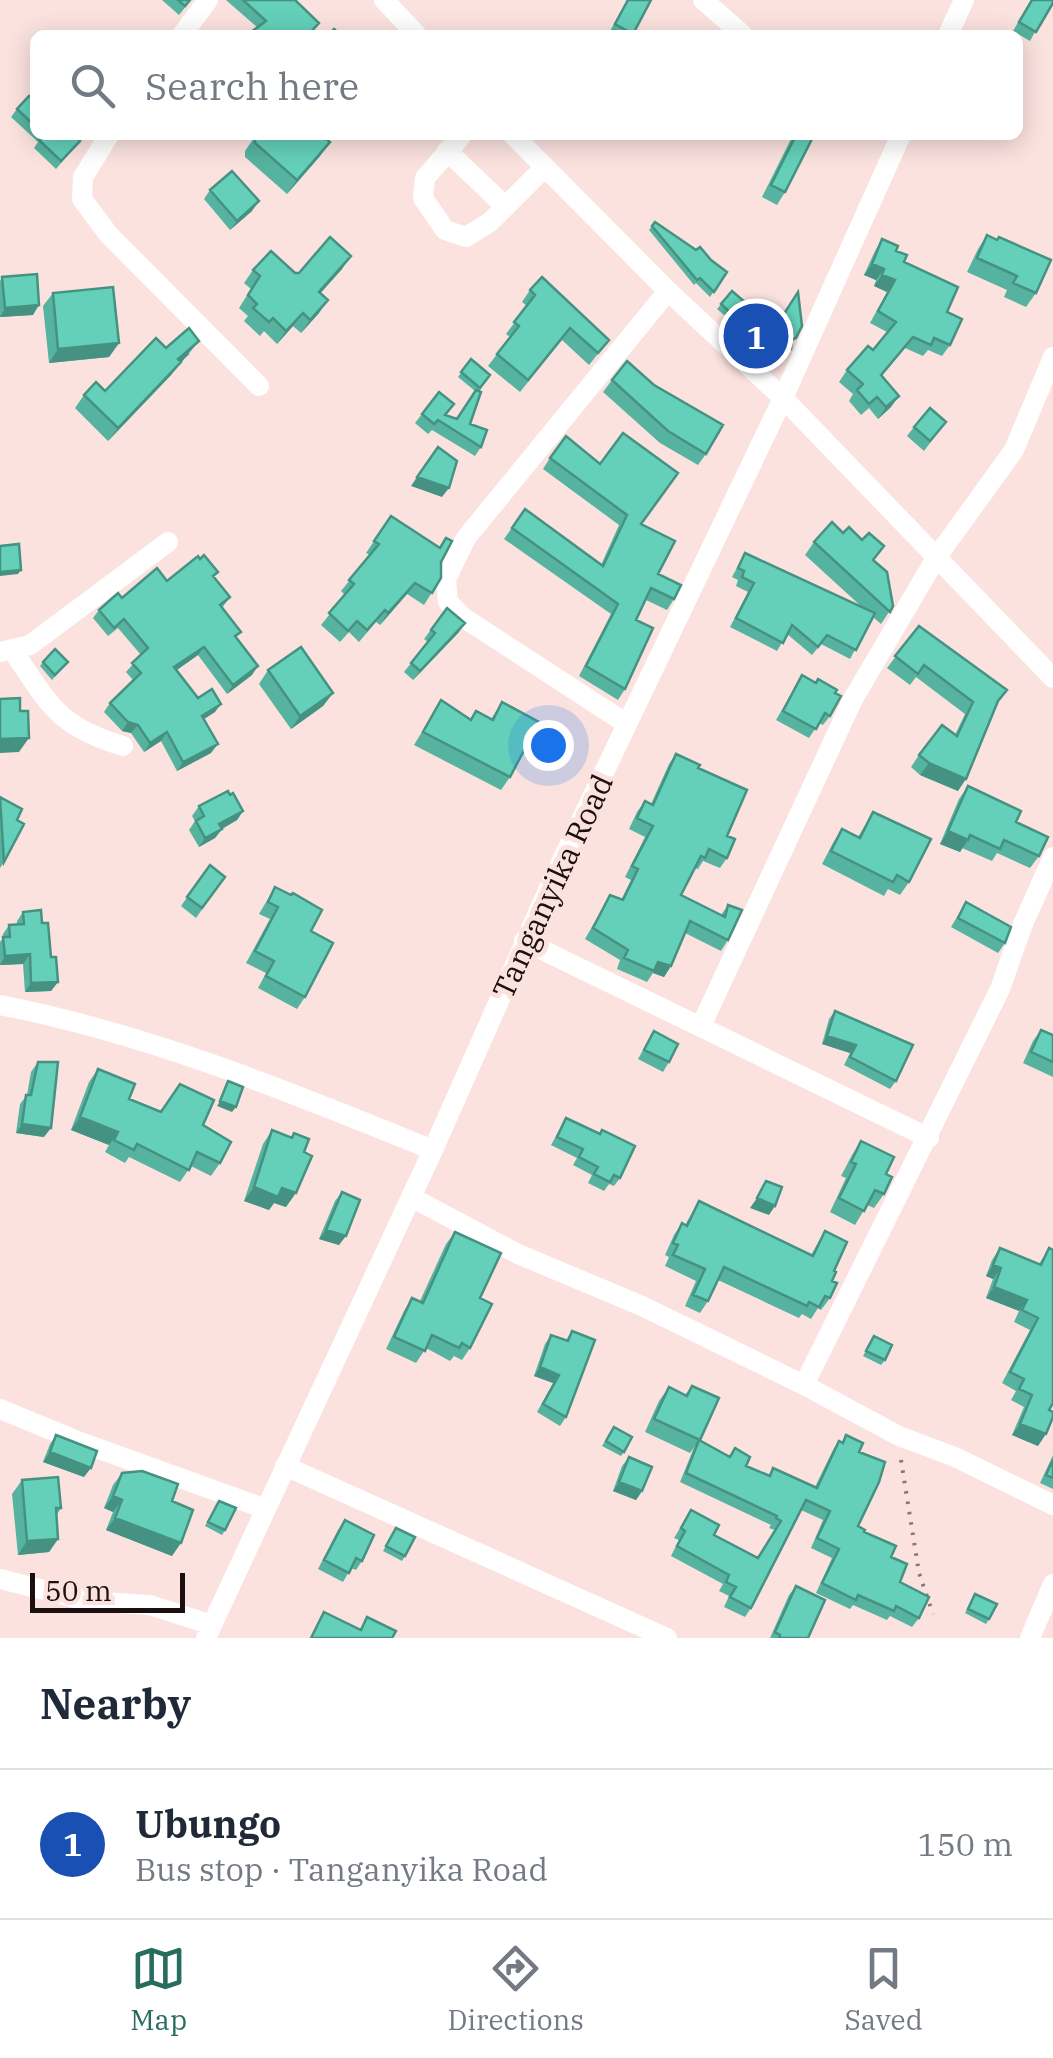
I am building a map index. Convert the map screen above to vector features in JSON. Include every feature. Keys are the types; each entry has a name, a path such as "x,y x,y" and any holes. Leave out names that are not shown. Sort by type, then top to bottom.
{"street":[{"path":"186,30 208,0"},
{"path":"384,0 412,30"},
{"path":"703,0 737,30"},
{"path":"950,30 964,0"},
{"path":"106,140 83,177 82,200 109,235 259,386"},
{"path":"457,140 425,178 423,198 445,230 466,237 480,230 546,167"},
{"path":"518,140 668,292 782,398 1053,678"},
{"name":"Tanganyika Road","path":"209,1632 433,1150 524,941 782,398 899,140"},
{"path":"447,151 506,206"},
{"path":"628,724 464,618 448,602 446,579 466,538 668,292"},
{"path":"701,1026 853,699 936,558 1014,450 1053,356"},
{"path":"122,746 66,723 7,652 30,645 168,542"},
{"path":"804,1385 1000,989 1053,857"},
{"path":"524,941 928,1138"},
{"path":"0,1005 52,1015 168,1049 296,1094 433,1150"},
{"path":"411,1198 518,1254 642,1306 804,1385 898,1436 955,1457 1053,1505"},
{"path":"0,1409 80,1442 266,1508"},
{"path":"285,1466 667,1638"},
{"path":"0,1579 87,1601 150,1604 209,1632"},
{"path":"1030,1638 1053,1584"}],"path":[{"path":"898,1436 918,1574 933,1614"}],"building":[{"path":"243,0 295,0 319,23 313,30 254,30 266,21"},
{"path":"628,0 651,0 635,30 615,24"},
{"path":"1032,0 1053,0 1036,32 1019,22"},
{"path":"30,97 30,121 17,109"},
{"path":"39,140 80,141 61,161"},
{"path":"255,140 330,142 297,180"},
{"path":"794,140 811,140 785,192 771,185"},
{"path":"232,171 259,201 237,221 210,190"},
{"path":"655,222 696,250 700,247 727,272 714,292 700,278 697,280 652,226"},
{"path":"987,235 1051,260 1036,293 1013,283 1017,276 977,258"},
{"path":"330,237 351,256 319,292 328,300 310,320 303,313 286,331 273,318 269,322 253,308 257,304 248,295 260,276 253,270 271,251 299,273"},
{"path":"882,239 907,255 904,262 958,287 947,312 962,319 950,345 934,338 931,345 913,337 881,375 899,396 886,407 877,397 869,404 857,390 863,384 847,370 868,346 873,350 896,322 878,311 895,280 882,275 884,269 872,264"},
{"path":"37,274 39,305 5,308 2,277"},
{"path":"542,277 609,340 598,353 570,328 528,380 497,354 519,326 514,322 535,295 530,290"},
{"path":"113,287 119,343 58,349 53,293"},
{"path":"732,291 746,303 734,316 721,304"},
{"path":"798,292 802,326 792,339 791,349 777,351 774,313 782,317"},
{"path":"189,328 199,341 178,359 181,362 118,428 84,395 96,382 105,391 156,338 166,348"},
{"path":"471,359 490,375 480,388 461,372"},
{"path":"627,361 654,385 723,425 706,454 668,431 612,380"},
{"path":"476,390 481,392 470,424 487,430 481,447 422,414 439,392 454,404 445,415 457,419"},
{"path":"930,408 946,422 930,441 914,427"},
{"path":"623,433 678,473 641,524 675,541 658,574 681,585 674,599 651,588 636,620 653,628 625,689 586,666 618,604 512,528 525,509 603,566 627,515 550,458 566,436 600,464"},
{"path":"438,447 457,461 449,488 417,477"},
{"path":"391,516 440,548 446,538 452,541 441,562 441,578 432,593 415,583 367,630 357,621 348,631 329,613 354,584 349,580 379,544 374,541"},
{"path":"832,522 843,533 849,527 862,540 869,533 884,546 873,560 887,572 893,606 890,612 814,542"},
{"path":"19,544 21,570 0,572 0,546"},
{"path":"745,553 875,613 856,650 827,635 818,647 792,625 783,643 736,618 754,583 742,577 744,571 738,568"},
{"path":"204,555 218,572 213,576 230,597 220,605 241,632 235,636 258,666 233,685 204,647 174,667 198,698 212,689 221,704 202,716 218,744 183,762 167,732 150,743 138,725 128,722 110,703 141,673 132,663 148,648 124,619 114,628 99,610 118,593 122,598 157,568 167,581"},
{"path":"447,608 465,623 420,671 411,663 435,633 431,630"},
{"path":"919,626 1007,690 998,701 966,779 919,755 942,725 957,736 973,702 924,665 918,674 895,656"},
{"path":"301,647 333,693 300,716 268,670"},
{"path":"55,649 68,662 55,675 43,662"},
{"path":"802,675 816,683 818,679 841,696 830,716 825,713 816,729 783,711"},
{"path":"20,698 20,711 28,711 29,738 0,739 0,699"},
{"path":"441,700 471,720 476,711 493,720 502,702 539,722 510,777 423,732"},
{"path":"676,754 747,790 727,836 735,839 727,858 709,849 705,858 701,856 681,895 725,917 728,905 742,910 728,940 690,921 671,966 658,962 654,971 624,958 628,950 593,928 610,895 623,900 638,869 632,866 653,826 637,818 645,801 653,805"},
{"path":"968,786 1021,811 1016,822 1048,837 1039,856 1004,840 1000,849 970,835 968,840 948,831"},
{"path":"228,791 243,811 219,824 222,829 205,838 196,821 204,816 199,806"},
{"path":"0,797 22,809 17,820 24,824 4,862"},
{"path":"873,812 931,839 909,882 897,875 893,882 831,851 842,829 860,838"},
{"path":"210,865 225,877 202,908 187,897"},
{"path":"275,887 322,910 311,931 333,943 305,997 266,976 274,961 255,951 278,907 268,902"},
{"path":"966,902 1011,927 1005,943 958,918"},
{"path":"41,910 42,923 48,923 58,982 31,983 30,954 5,956 3,937 10,937 9,925 24,924 23,912"},
{"path":"835,1011 913,1045 896,1081 850,1057 856,1045 827,1036"},
{"path":"1041,1030 1053,1035 1053,1062 1031,1052"},
{"path":"654,1031 678,1044 669,1062 644,1050"},
{"path":"38,1062 58,1062 51,1128 22,1124 26,1095 31,1095"},
{"path":"98,1069 135,1084 129,1099 161,1112 180,1084 214,1100 203,1125 231,1142 220,1163 197,1152 189,1170 137,1144 134,1150 114,1140 118,1132 80,1117"},
{"path":"228,1081 243,1087 236,1107 220,1101"},
{"path":"566,1118 635,1146 620,1178 614,1175 610,1182 594,1174 598,1167 579,1157 583,1149 557,1137"},
{"path":"272,1130 292,1138 294,1133 309,1139 304,1152 312,1156 296,1193 282,1188 278,1197 254,1187"},
{"path":"861,1141 894,1157 886,1174 892,1177 884,1194 875,1190 864,1211 839,1198 856,1164 851,1162"},
{"path":"766,1181 782,1187 775,1206 757,1198"},
{"path":"342,1192 360,1200 346,1236 326,1230"},
{"path":"699,1201 813,1256 825,1231 847,1242 834,1271 832,1281 837,1283 830,1298 825,1296 819,1307 809,1302 807,1306 724,1267 708,1301 693,1295 705,1269 673,1255 678,1245 673,1243"},
{"path":"455,1232 501,1253 480,1298 492,1304 470,1348 462,1343 459,1348 432,1335 425,1351 394,1337 412,1298 423,1303"},
{"path":"1000,1248 1041,1265 1049,1248 1053,1250 1053,1403 1049,1410 1053,1417 1046,1434 1020,1424 1032,1395 1019,1389 1024,1379 1010,1372 1038,1318 1022,1310 1027,1300 994,1287 1001,1268 993,1265"},
{"path":"572,1331 595,1340 566,1417 543,1404 559,1375 540,1367 551,1335 568,1341"},
{"path":"874,1336 892,1345 885,1360 866,1351"},
{"path":"692,1386 719,1398 700,1440 654,1419 669,1387 687,1396"},
{"path":"614,1427 632,1437 624,1452 606,1441"},
{"path":"56,1435 97,1451 91,1468 50,1452"},
{"path":"846,1435 863,1443 859,1452 885,1462 858,1526 896,1546 891,1557 907,1564 900,1582 929,1597 919,1618 896,1606 894,1611 858,1595 856,1600 822,1583 839,1549 817,1538 830,1511 806,1500 751,1608 730,1597 736,1587 726,1582 729,1575 677,1546 691,1510 719,1525 714,1535 758,1558 781,1521 686,1473 699,1440 730,1457 735,1448 750,1457 746,1466 770,1476 773,1468 817,1488 839,1441 843,1443"},
{"path":"629,1457 652,1467 642,1491 619,1482"},
{"path":"1053,1460 1053,1478 1046,1475"},
{"path":"142,1471 178,1484 172,1501 193,1510 181,1543 115,1518 122,1500 113,1496 122,1473"},
{"path":"58,1477 58,1539 27,1541 22,1480"},
{"path":"219,1501 236,1508 225,1530 208,1522"},
{"path":"345,1520 374,1535 362,1561 356,1558 349,1573 324,1560"},
{"path":"396,1528 415,1537 405,1556 386,1546"},
{"path":"796,1586 825,1600 808,1638 779,1638 775,1632"},
{"path":"975,1594 997,1604 989,1619 968,1609"},
{"path":"324,1612 361,1630 367,1617 396,1631 392,1638 311,1638"}],"place":[{"name":"Ubungo","path":"756,336"}]}
